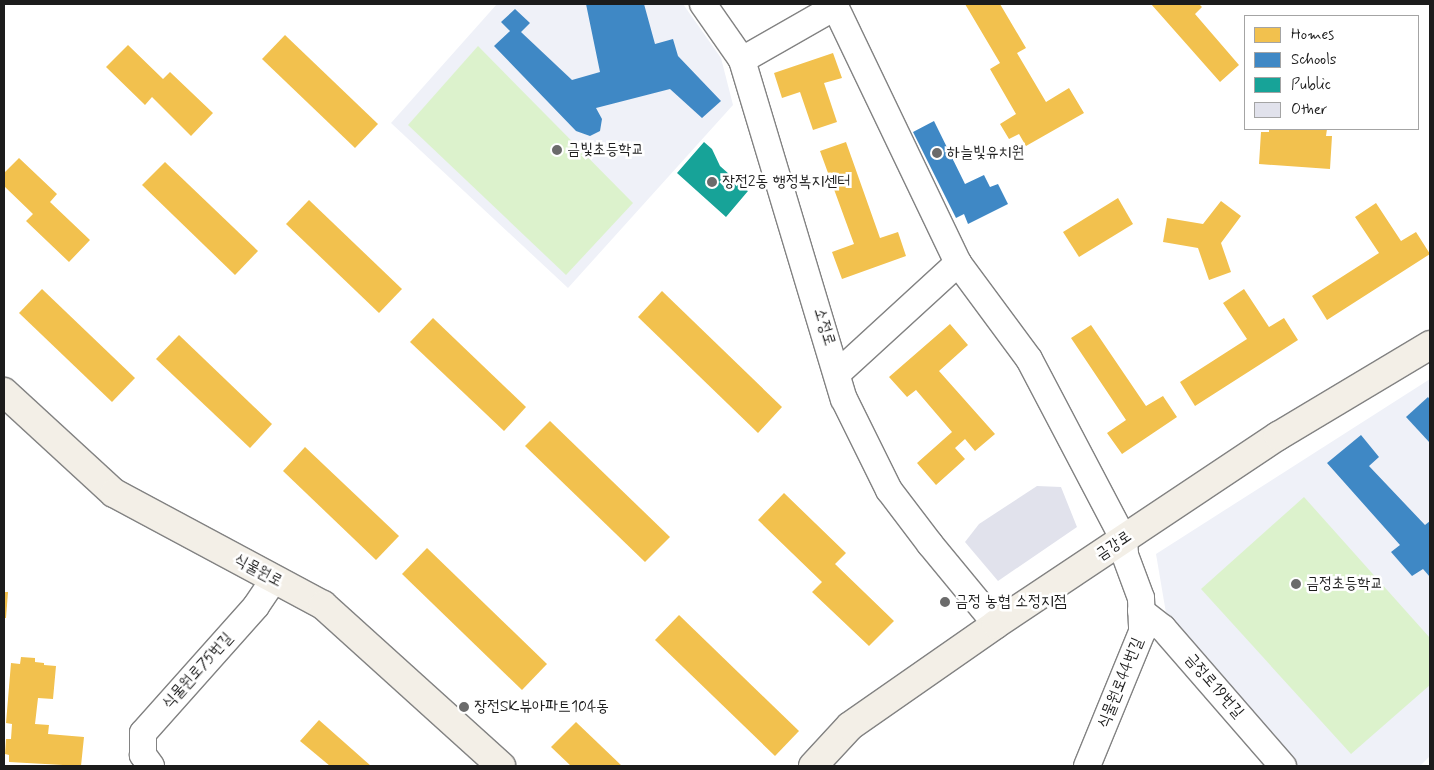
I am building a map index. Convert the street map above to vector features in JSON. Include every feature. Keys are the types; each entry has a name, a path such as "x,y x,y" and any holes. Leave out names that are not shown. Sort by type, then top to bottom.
{"main road":[{"name":"금강로","path":"813,766 850,726 996,624 1278,436 1430,346"},
{"name":"식물원로","path":"4,392 114,493 323,605 501,766"}],"street":[{"name":"소정로","path":"703,4 742,60 838,373 844,399 890,490 930,544 996,624"},
{"path":"742,60 835,5"},
{"name":"식물원로44번길","path":"835,5 958,263 1029,359 1124,540 1125,555 1141,598 1142,632 1087,766"},
{"path":"838,373 958,263"},
{"name":"식물원로75번길","path":"142,762 143,733 256,606 274,579"},
{"name":"금정로19번길","path":"1141,611 1163,628 1283,766"}],"shaded area":[{"name":"금빛초등학교","path":"497,4 683,4 721,58 733,105 568,288 391,123"},
{"name":"금정초등학교","path":"1430,379 1430,756 1420,766 1298,766 1166,613 1156,554"}],"green space":[{"path":"478,46 633,203 566,275 408,125"},
{"path":"1304,497 1430,638 1430,685 1351,754 1201,589"}],"building: Homes":[{"path":"965,4 1000,4 1026,48 1017,53 1046,102 1069,88 1084,113 1026,146 1019,134 1009,139 1000,124 1016,114 990,69 1000,63"},
{"path":"1151,4 1199,4 1202,7 1195,14 1239,65 1220,82"},
{"path":"285,35 378,124 355,148 262,59"},
{"path":"128,45 163,79 170,72 213,113 191,136 152,97 145,105 106,67"},
{"path":"833,53 842,78 824,83 837,122 813,130 800,92 782,98 774,73"},
{"path":"1269,130 1327,130 1326,136 1332,136 1330,169 1259,164 1261,132 1269,132"},
{"path":"846,142 880,238 898,232 906,256 842,279 832,252 854,244 820,151"},
{"path":"19,158 57,194 50,202 90,240 69,262 26,221 33,214 4,186 4,173"},
{"path":"165,162 258,251 235,275 142,185"},
{"path":"1118,198 1133,224 1079,257 1063,232"},
{"path":"309,200 402,289 379,313 286,224"},
{"path":"1221,201 1241,216 1221,243 1231,272 1209,280 1198,248 1163,242 1167,218 1203,224"},
{"path":"1376,203 1401,241 1416,232 1430,254 1327,320 1312,296 1379,253 1355,217"},
{"path":"42,289 135,378 112,402 19,313"},
{"path":"1244,289 1269,327 1284,318 1298,340 1195,406 1180,382 1247,339 1223,303"},
{"path":"662,291 782,407 758,433 638,317"},
{"path":"433,318 526,407 504,431 410,342"},
{"path":"950,324 968,345 939,371 995,434 975,451 965,439 955,448 965,459 936,485 917,463 952,432 916,390 907,397 889,377"},
{"path":"1091,325 1146,406 1163,396 1177,417 1122,454 1107,433 1126,420 1071,338"},
{"path":"179,335 272,424 250,448 156,359"},
{"path":"550,421 670,537 645,562 525,446"},
{"path":"305,447 399,536 376,560 283,471"},
{"path":"784,493 846,553 835,564 894,621 869,646 812,592 822,582 758,520"},
{"path":"427,548 547,664 522,690 402,574"},
{"path":"4,592 8,592 6,618 4,618"},
{"path":"679,615 799,731 775,756 655,640"},
{"path":"21,657 35,658 35,662 56,666 53,699 38,698 35,724 49,725 48,734 84,737 81,766 9,762 9,755 5,754 6,739 11,739 12,724 6,723 11,663 20,664"},
{"path":"319,720 371,766 330,766 300,741"},
{"path":"576,722 622,766 571,766 551,747"}],"building: Schools":[{"name":"금빛초등학교","path":"586,4 644,4 655,44 673,39 678,56 721,101 702,118 670,89 596,108 602,119 600,131 590,136 576,131 494,46 510,31 501,22 515,9 530,23 521,32 572,80 600,72"},
{"name":"하늘빛유치원","path":"934,121 965,184 984,175 990,187 998,184 1008,204 968,224 964,214 956,218 913,132"},
{"path":"1428,397 1430,400 1430,443 1406,417"},
{"name":"금정초등학교","path":"1361,435 1379,457 1369,466 1425,525 1430,521 1430,577 1423,569 1412,576 1391,552 1400,545 1327,463"}],"building: Public":[{"name":"장전2동 행정복지센터","path":"704,142 712,149 720,166 748,191 726,217 677,173"}],"building: Other":[{"path":"1037,486 1061,487 1077,527 998,581 965,542 979,524"}],"place":[{"name":"금빛초등학교","path":"557,150"},
{"name":"하늘빛유치원","path":"937,153"},
{"name":"장전2동 행정복지센터","path":"712,182"},
{"name":"금정초등학교","path":"1296,584"},
{"name":"금정 농협 소정지점","path":"945,602"},
{"name":"장전SK뷰아파트104동","path":"464,707"}]}
